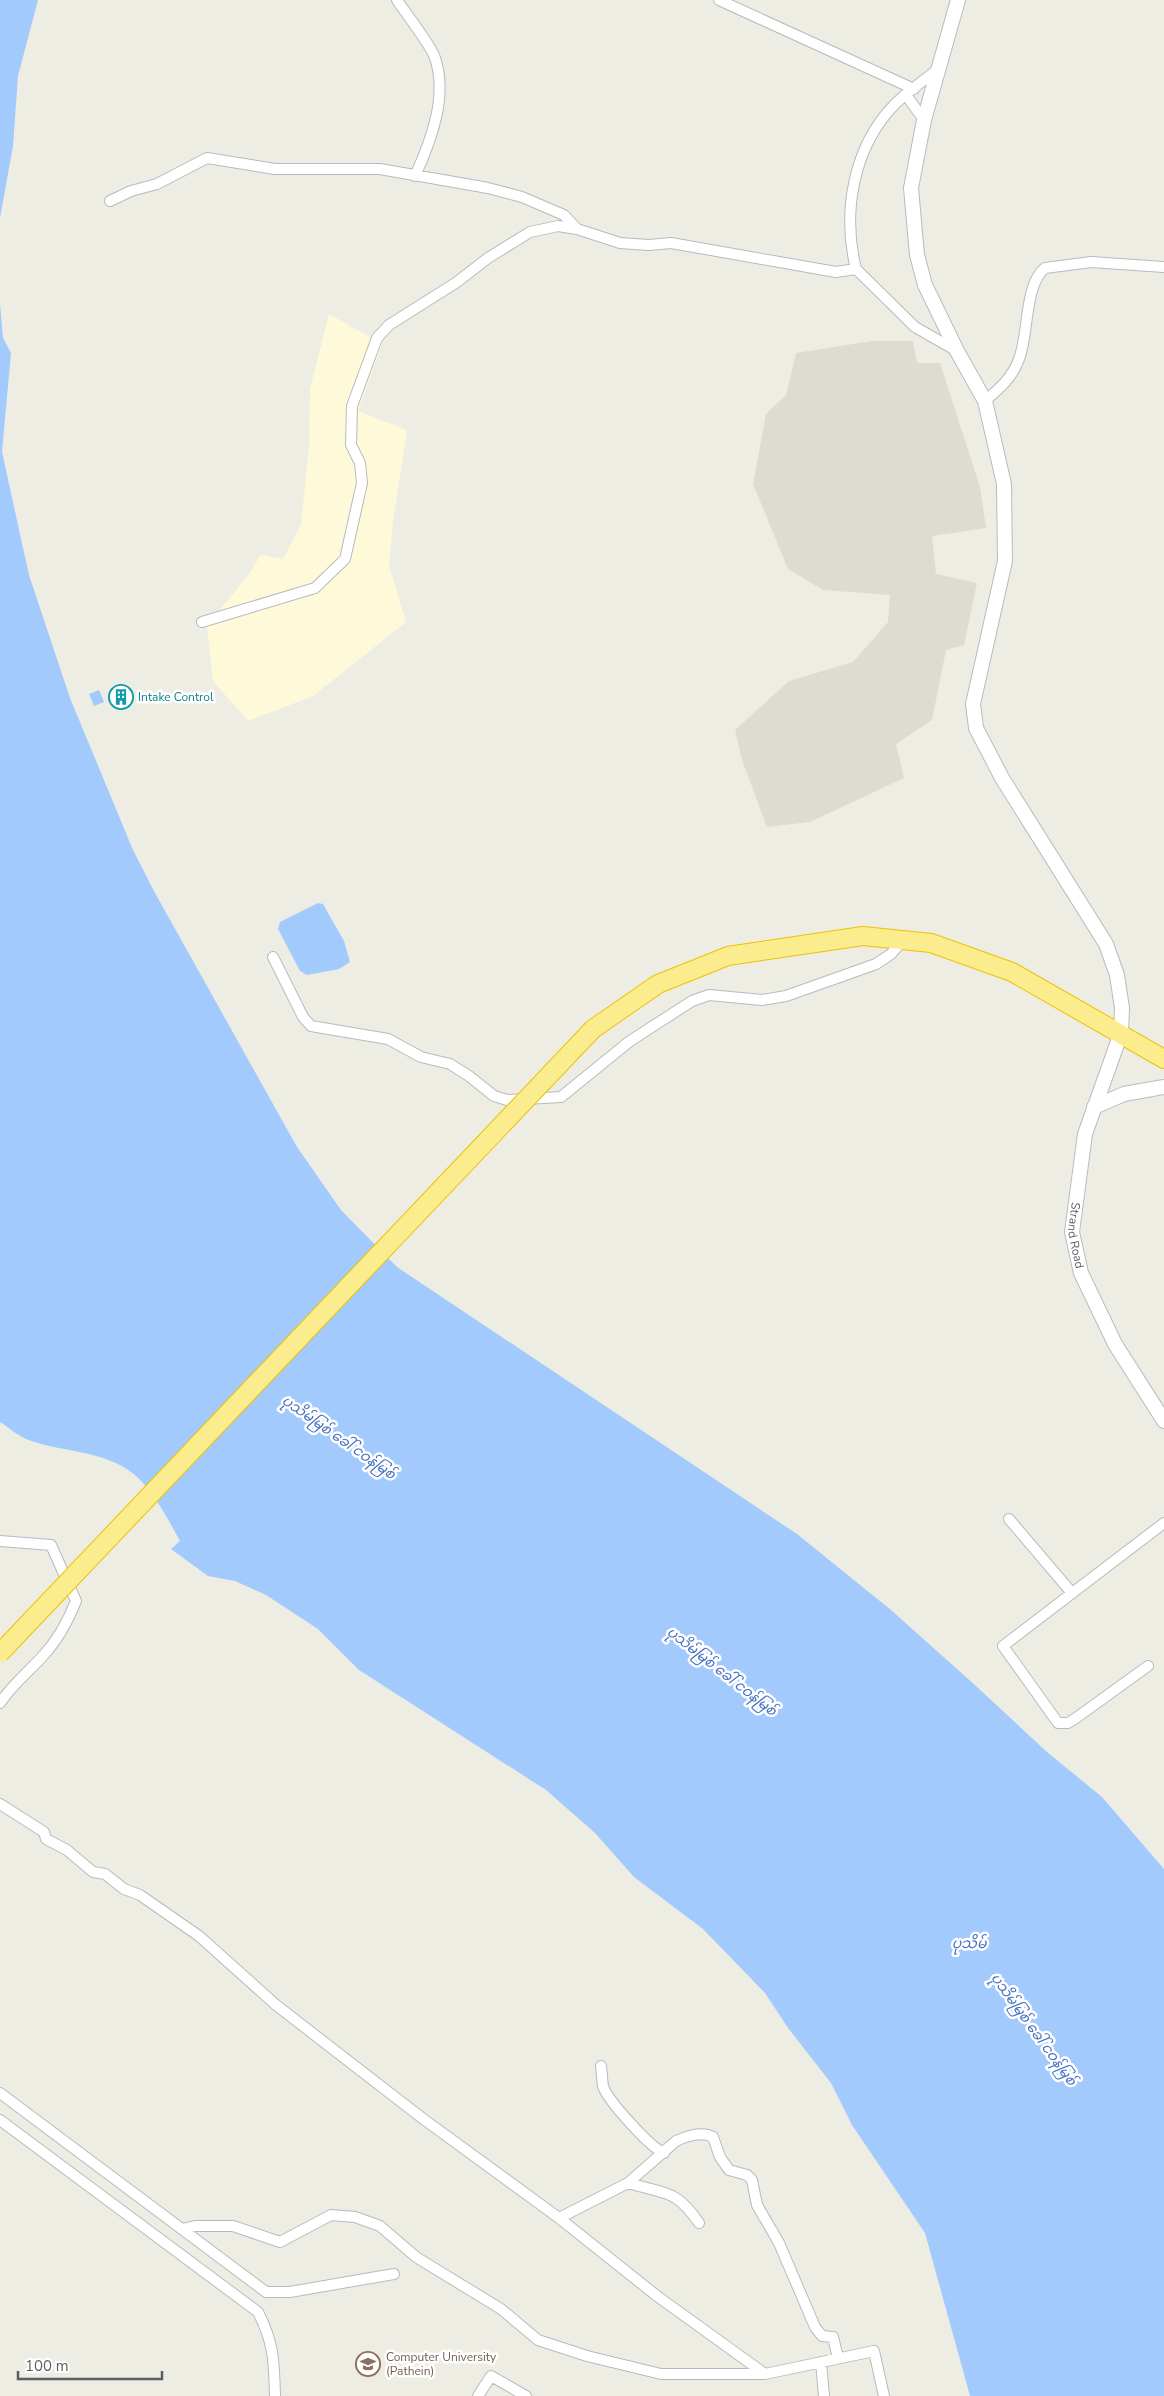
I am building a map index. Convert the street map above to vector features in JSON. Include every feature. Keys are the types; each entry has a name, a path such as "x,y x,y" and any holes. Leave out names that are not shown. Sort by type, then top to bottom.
{"highway":[{"path":"0,1653 592,1029 658,984 728,956 863,936 931,943 1012,972 1164,1059"}],"street":[{"path":"397,0 434,56 439,76 434,125 427,150 415,176"},
{"path":"719,0 910,92 924,120"},
{"path":"958,0 924,120 911,188 917,255 925,285 957,351 986,401 1004,484 1005,561 973,704 976,728 1002,778 1106,944 1117,975 1121,999 1121,1033"},
{"path":"939,68 883,118 861,155 852,199 851,247 856,269 915,327 957,351"},
{"path":"110,200 131,191 157,184 207,158 275,169 380,169 488,188 522,197 564,215 577,229"},
{"path":"202,622 314,588 345,560 362,484 360,463 351,445 352,406 377,338 389,325 458,282 488,258 530,232 558,226 577,229 620,243 671,244 836,272 856,269"},
{"path":"986,401 1004,385 1019,360 1034,284 1039,272 1045,268 1091,262 1164,267"},
{"path":"273,957 303,1017 311,1026 388,1039 421,1057 450,1064 494,1096 508,1100 561,1097 630,1041 692,1001 709,996 762,1000 786,996 876,964 891,954 903,940"},
{"name":"Strand Road","path":"1121,1033 1085,1134 1072,1232 1081,1273 1115,1344 1164,1421"},
{"path":"1094,1107 1124,1094 1164,1087"},
{"path":"1009,1519 1072,1593"},
{"path":"1148,1666 1068,1723 1058,1723 1003,1646 1164,1523"},
{"path":"0,1541 51,1545 76,1601 67,1623 42,1657 11,1686 0,1703"},
{"path":"0,1804 44,1832 46,1839 67,1850 93,1872 105,1874 124,1889 140,1895 199,1936 276,2006 422,2118 560,2218 658,2296 765,2374"},
{"path":"601,2066 604,2088 640,2133 656,2150 664,2153"},
{"path":"0,2093 266,2292 297,2291 394,2274"},
{"path":"0,2120 258,2312 271,2341 274,2356 275,2396"},
{"path":"560,2218 628,2183 676,2141 685,2136 708,2134 713,2137 720,2157 730,2170 750,2177 757,2206 778,2243 815,2327 819,2334 832,2337 838,2358"},
{"path":"628,2183 678,2198 687,2205 699,2223"},
{"path":"182,2229 195,2226 233,2226 280,2242 331,2215 355,2217 380,2226 416,2257 501,2309 538,2340 596,2359 661,2374 765,2374 874,2351 884,2396"},
{"path":"820,2362 824,2396"},
{"path":"478,2396 491,2376 526,2396"}],"shaded area":[{"path":"329,314 382,344 358,411 407,430 393,522 389,566 406,622 313,696 248,721 213,681 207,626 249,574 261,555 283,559 301,524 309,447 310,389"},
{"path":"872,341 913,341 917,363 940,363 980,487 986,528 932,536 936,574 977,583 964,645 946,650 932,720 896,744 904,778 810,822 767,827 742,760 735,730 789,681 853,662 888,622 890,595 823,590 788,569 753,484 766,414 786,395 796,353"}],"water":[{"path":"0,0 38,0 18,76 13,146 0,218"},
{"name":"ပုသိမ်","path":"0,303 3,338 11,353 2,452 29,575 70,698 133,850 155,893 297,1147 341,1210 397,1267 797,1534 891,1610 1047,1752 1102,1797 1164,1869 1164,2396 970,2396 925,2233 852,2125 831,2083 788,2028 765,1993 703,1929 634,1877 595,1833 546,1790 359,1670 318,1629 266,1595 235,1581 208,1576 171,1549 180,1541 154,1498 135,1475 110,1460 39,1444 26,1439 0,1422"},
{"path":"99,690 104,702 94,706 89,694"},
{"path":"318,903 323,904 344,941 350,962 339,969 307,975 300,971 278,929 280,922"}],"place":[{"name":"Intake Control","path":"121,697"},
{"name":"Computer University (Pathein)","path":"368,2364"}],"water label":[{"name":"ပုသိမ်မြစ် ခေါ် ငဝန်မြစ်","path":"339,1437"},
{"name":"ပုသိမ်မြစ် ခေါ် ငဝန်မြစ်","path":"722,1671"},
{"name":"ပုသိမ်မြစ် ခေါ် ငဝန်မြစ်","path":"1034,2029"}]}
